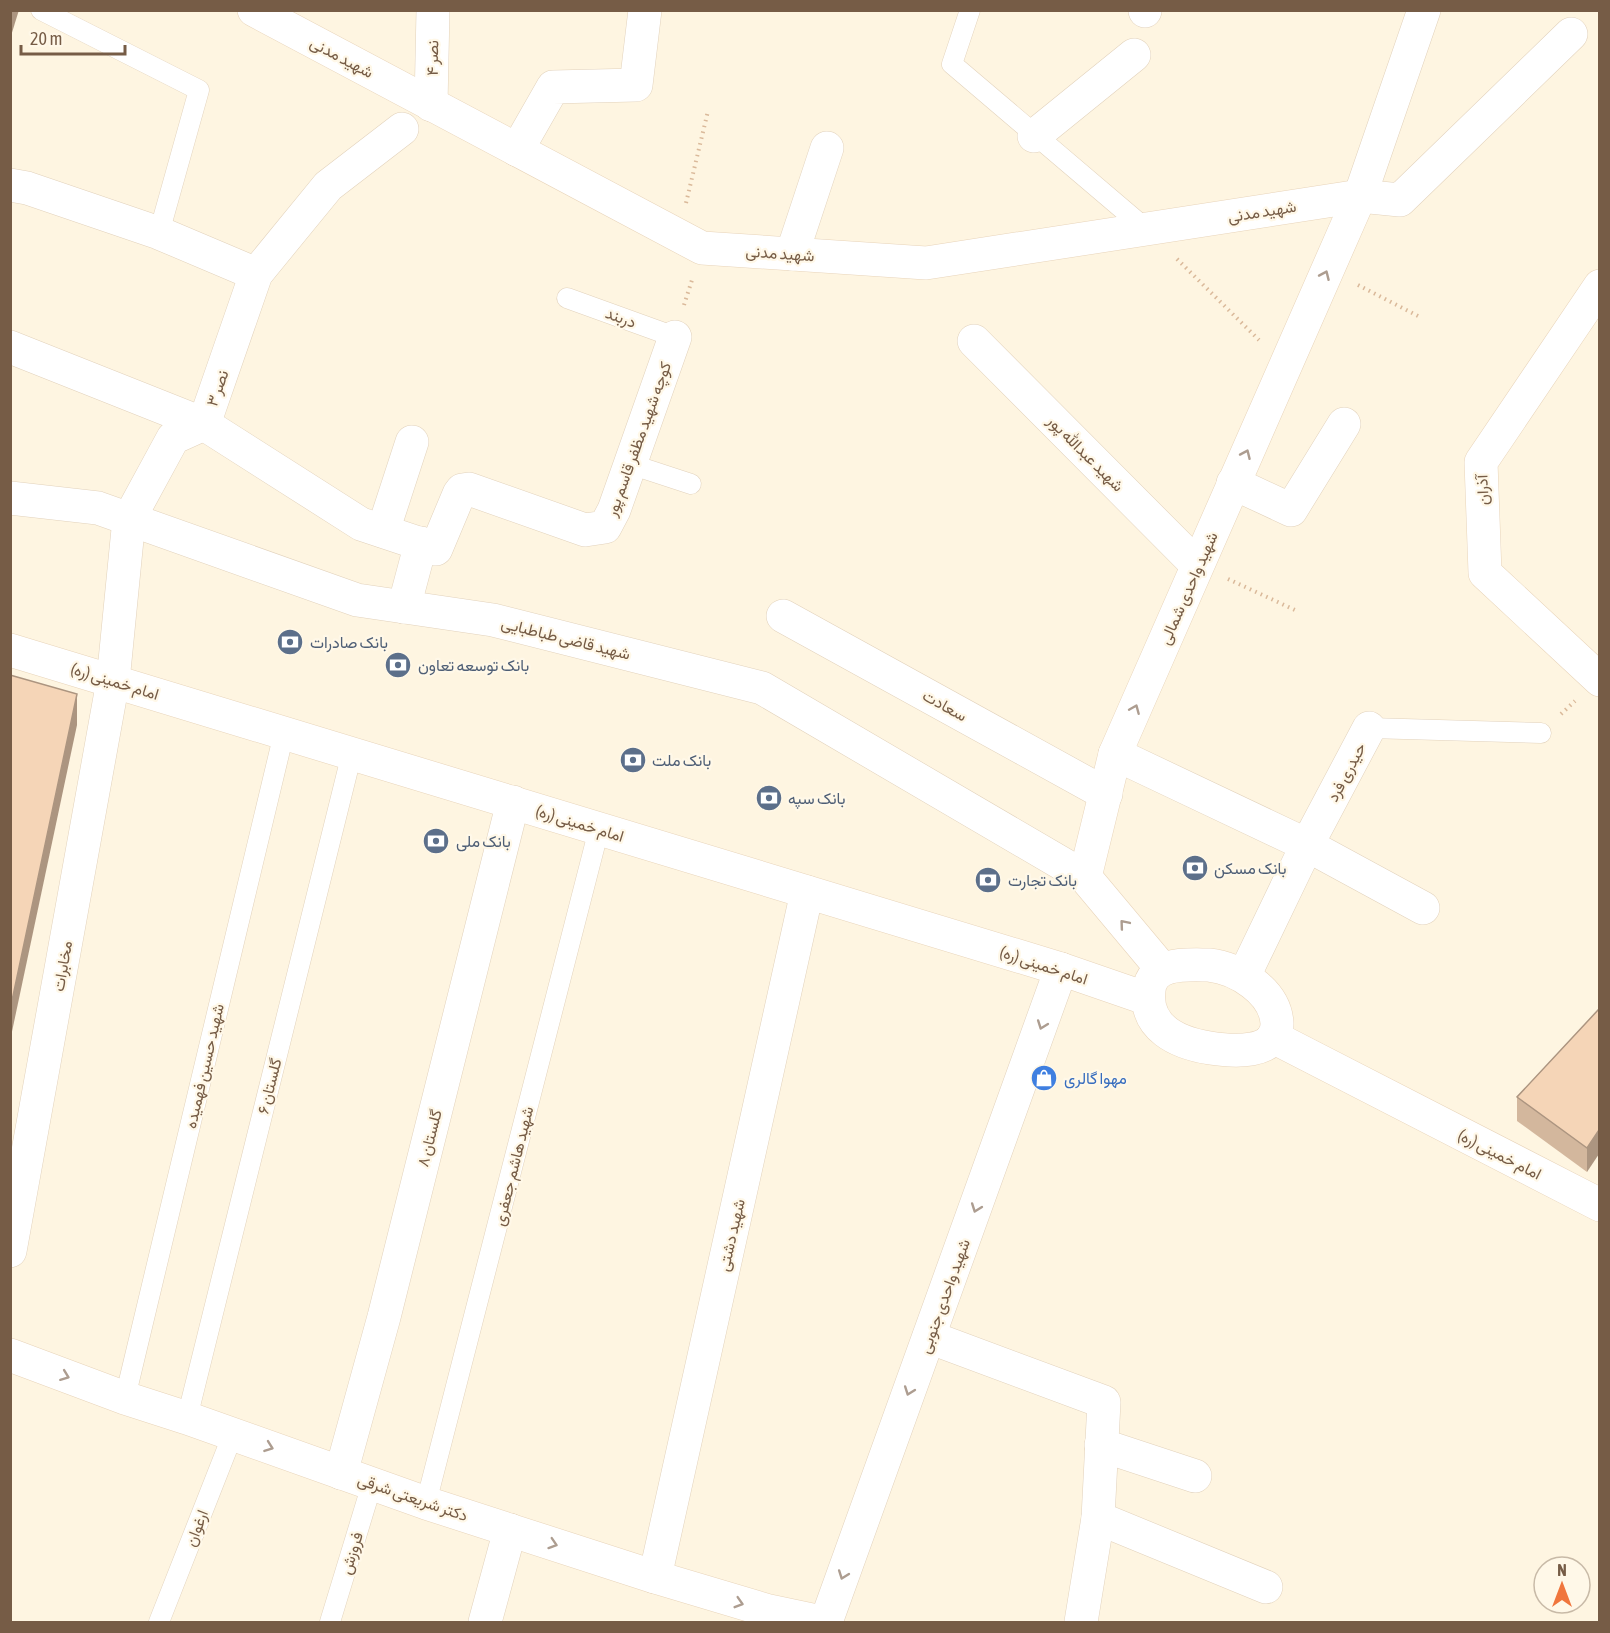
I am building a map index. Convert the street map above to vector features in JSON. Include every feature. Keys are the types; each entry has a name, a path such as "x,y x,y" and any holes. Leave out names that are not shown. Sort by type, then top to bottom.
{"street":[{"name":"شهيد مدنی","path":"254,10 690,242 792,254 926,263 1360,196 1400,200 1571,34"},
{"name":"نصر ۴","path":"431,105 433,10"},
{"path":"516,150 553,87 636,85 645,10"},
{"name":"شهید واحدی شمالی","path":"1085,877 1115,754 1360,196 1424,10"},
{"path":"1034,136 1134,54"},
{"name":"نصر ۳","path":"113,681 129,519 173,438 204,424 256,274 328,186 402,129"},
{"path":"792,254 827,148"},
{"path":"10,185 27,188 159,233 256,274"},
{"name":"آذران","path":"1599,286 1480,462 1485,573 1599,680"},
{"name":"کوچه شهید مظفر قاسم پور","path":"428,546 459,494 462,490 469,489 585,530 605,527 614,510 675,337"},
{"name":"شهید عبدالله پور","path":"974,341 1197,565"},
{"path":"10,347 204,424 361,524 428,546 404,607"},
{"path":"1233,483 1291,510 1344,424"},
{"path":"383,531 412,442"},
{"name":"شهید قاضی طباطبایی","path":"10,498 98,508 357,600 493,620 762,688 1085,877"},
{"name":"سعادت","path":"783,616 1106,794"},
{"name":"امام خمینی (ره)","path":"10,650 1061,969 1148,999"},
{"name":"مخابرات","path":"10,1251 113,681"},
{"name":"حیدری فرد","path":"1244,976 1307,845 1370,728"},
{"path":"1115,754 1307,845 1423,908"},
{"name":"گلستان ۸","path":"341,1473 384,1317 513,802"},
{"path":"1085,877 1162,969"},
{"name":"شهید دشتی","path":"655,1577 807,892"},
{"path":"1175,966 1224,966 1244,976 1264,993 1273,1009 1277,1024 1273,1037 1259,1047 1244,1051 1228,1050 1184,1042 1168,1035 1149,1011 1149,985 1162,969 1175,966"},
{"name":"شهید واحدی جنوبی","path":"826,1623 1061,969"},
{"name":"امام خمینی (ره)","path":"1273,1037 1599,1205"},
{"path":"929,1337 1104,1402 1098,1518 1081,1623"},
{"name":"دکتر شریعتی شرقی","path":"10,1355 125,1398 426,1503 655,1577 769,1611 821,1623"},
{"path":"1101,1445 1195,1476"},
{"path":"1098,1518 1266,1587"},
{"path":"485,1623 510,1530"}],"lane":[{"path":"41,10 199,90 159,233"},
{"path":"970,10 952,64 1146,229"},
{"name":"دربند","path":"567,298 675,337"},
{"path":"630,464 691,484"},
{"name":"حیدری فرد","path":"1370,728 1541,733"},
{"name":"شهيد حسین فهمیده","path":"125,1398 284,733"},
{"name":"گلستان ۶","path":"187,1418 352,753"},
{"name":"شهيد هاشم جعفری","path":"426,1503 599,829"},
{"name":"ارغوان","path":"159,1623 233,1434"},
{"name":"فروزش","path":"330,1623 372,1484"}],"path":[{"path":"675,337 708,111"},
{"path":"1146,229 1285,366"},
{"path":"1328,270 1420,317"},
{"path":"1197,565 1295,610"},
{"path":"1541,733 1599,680"}],"building":[{"path":"10,675 77,694 10,1010"},
{"path":"1599,1009 1599,1130 1587,1148 1517,1097"}],"place":[{"name":"بانک صادرات","path":"290,642"},
{"name":"بانک توسعه تعاون","path":"398,665"},
{"name":"بانک ملت","path":"633,760"},
{"name":"بانک سپه","path":"769,798"},
{"name":"بانک ملی","path":"436,841"},
{"name":"بانک مسکن","path":"1195,868"},
{"name":"بانک تجارت","path":"988,880"},
{"name":"مهوا گالری","path":"1044,1078"}]}
